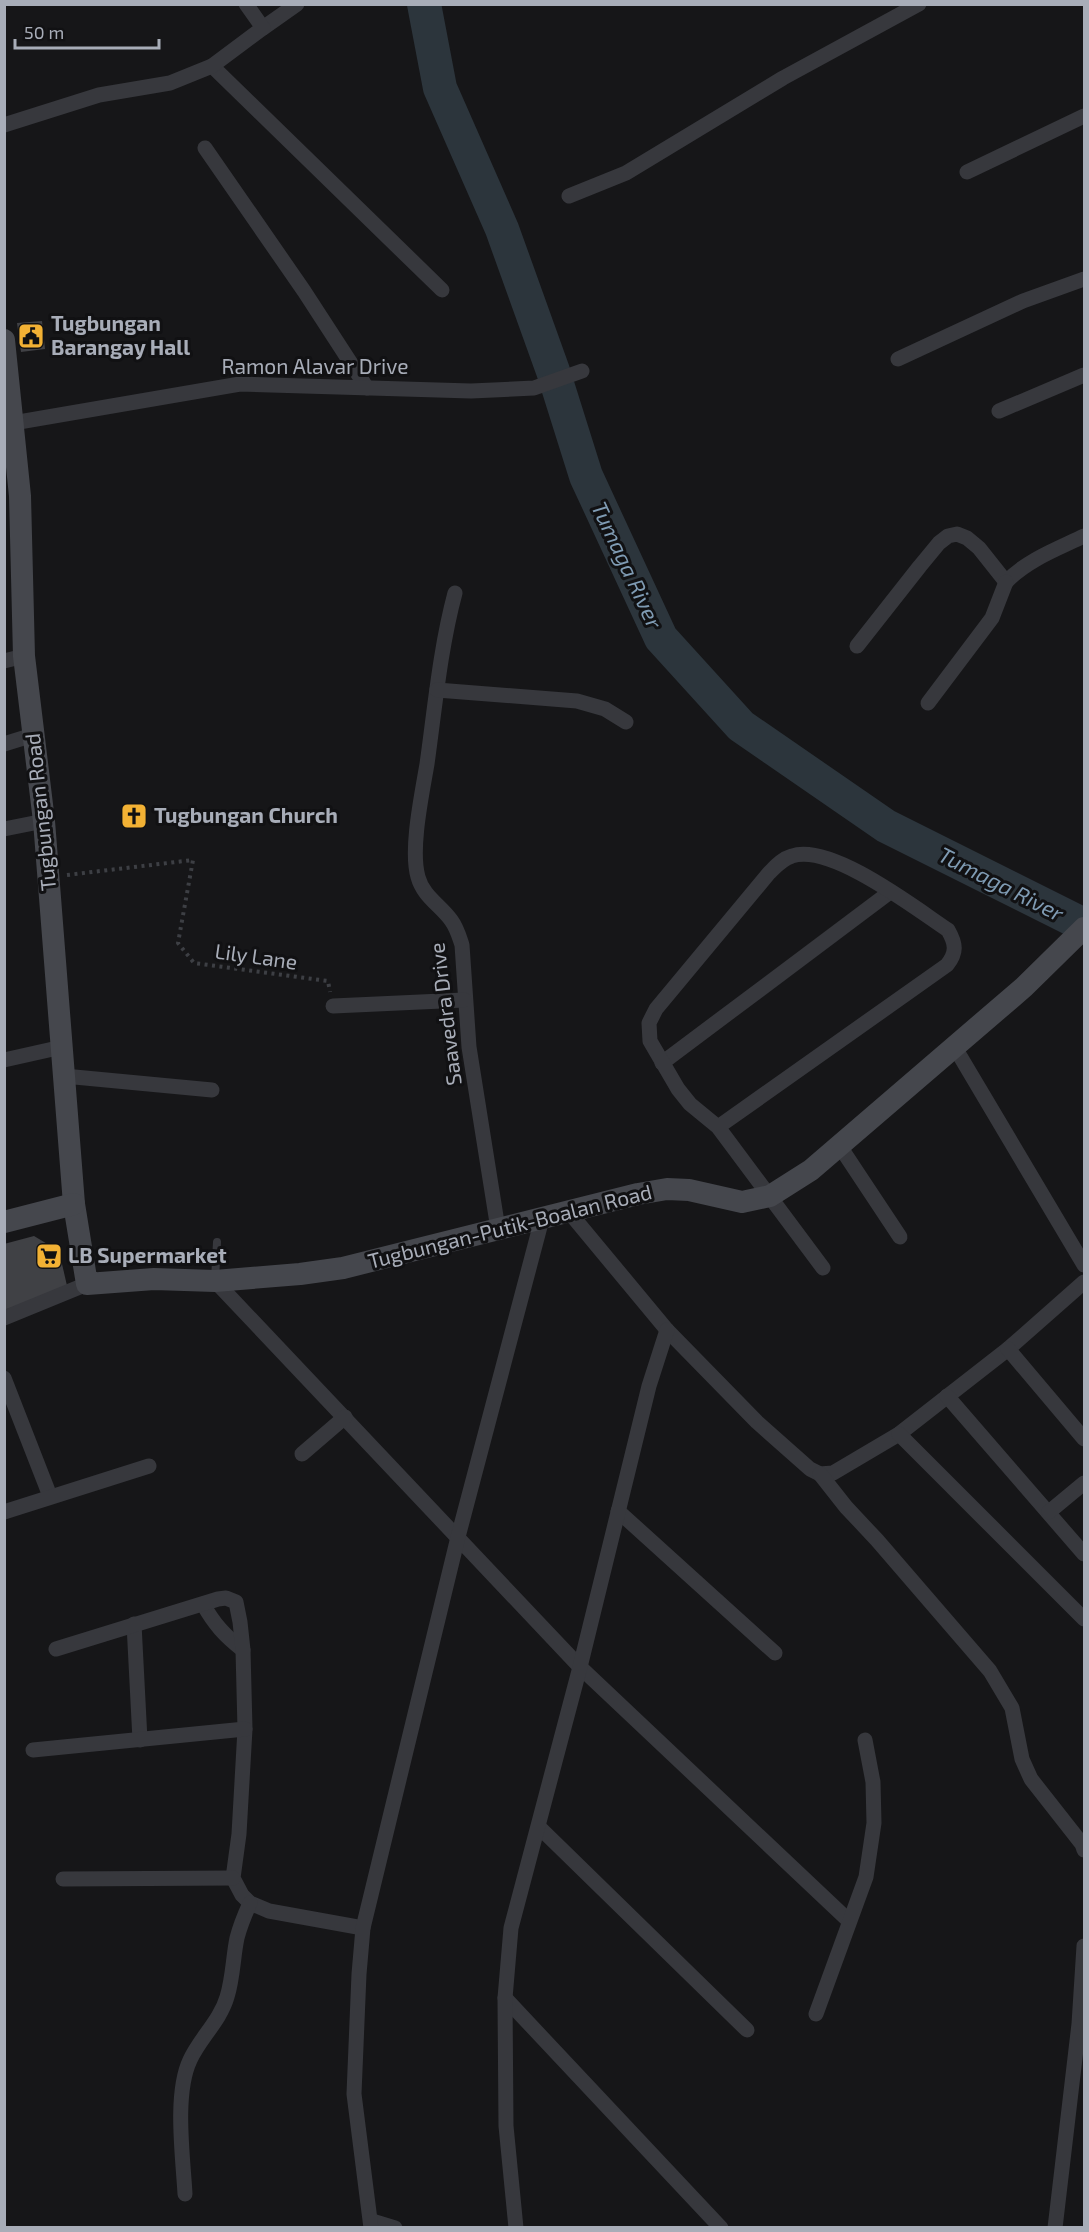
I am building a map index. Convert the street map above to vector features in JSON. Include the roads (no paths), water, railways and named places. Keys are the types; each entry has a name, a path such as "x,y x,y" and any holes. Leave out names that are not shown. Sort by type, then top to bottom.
{"main road":[{"name":"Tugbungan Road","path":"4,340 10,432 14,659 33,735 44,822 74,1204 87,1284"},
{"name":"Tugbungan-Putik-Boalan Road","path":"87,1284 154,1279 215,1281 343,1268 498,1228 667,1189 689,1190 742,1202 771,1197 811,1170 1065,949 1084,928"},
{"path":"4,1222 74,1204"}],"street":[{"path":"246,4 263,28"},
{"path":"4,125 99,95 171,83 212,66 297,4"},
{"path":"569,196 626,173 783,78 919,4"},
{"path":"212,66 442,290"},
{"path":"967,172 1084,116"},
{"path":"205,148 310,300 367,388"},
{"path":"898,359 1023,301 1084,279"},
{"name":"Ramon Alavar Drive","path":"10,432 240,384 471,391 534,388 582,371"},
{"path":"999,411 1084,375"},
{"path":"857,646 939,543 948,536 957,534 967,538 979,548 1006,582"},
{"path":"928,703 992,618 1006,582 1015,572 1084,536"},
{"name":"Saavedra Drive","path":"454,593 437,690 416,860 418,878 424,890 450,919 458,932 462,945 469,1047 498,1228"},
{"path":"437,690 577,701 605,709 626,722"},
{"path":"4,744 33,735"},
{"path":"4,829 44,822"},
{"path":"718,1126 947,965 955,954 955,942 948,930 838,861 816,855 793,856 782,861 769,873 656,1009 649,1023 650,1041 690,1104 718,1126 823,1268"},
{"path":"662,1063 890,892"},
{"path":"333,1006 464,1000"},
{"path":"954,1046 1084,1265"},
{"path":"4,1060 62,1047"},
{"path":"64,1076 212,1090"},
{"path":"839,1145 900,1236"},
{"path":"569,1212 667,1330 757,1422 810,1469 820,1474 846,1507 990,1671 1012,1708 1022,1759 1031,1779 1082,1844 1084,1850"},
{"path":"395,2228 371,2224 354,2094 363,1928 458,1537 542,1219"},
{"path":"215,1281 580,1667 849,1921"},
{"path":"820,1474 832,1473 898,1434 1008,1349 1084,1282"},
{"path":"4,1318 87,1284"},
{"path":"516,2228 506,2126 505,1998 511,1928 580,1667 649,1386 667,1330"},
{"path":"1008,1349 1084,1439"},
{"path":"4,1378 50,1496"},
{"path":"947,1396 1084,1554"},
{"path":"302,1454 345,1417"},
{"path":"898,1434 1084,1619"},
{"path":"4,1512 149,1466"},
{"path":"1048,1512 1084,1483"},
{"path":"618,1511 775,1653"},
{"path":"56,1649 203,1604 226,1598 236,1602 243,1650 244,1729 239,1834 233,1878 242,1895 250,1903 269,1911 363,1928"},
{"path":"203,1604 224,1635 243,1650"},
{"path":"134,1624 140,1740"},
{"path":"33,1750 244,1729"},
{"path":"816,2014 866,1877 874,1823 873,1782 864,1740"},
{"path":"539,1827 747,2030"},
{"path":"63,1879 233,1878"},
{"path":"185,2193 181,2126 183,2082 189,2062 227,1999 237,1939 250,1903"},
{"path":"1055,2228 1079,2024 1084,1946"},
{"path":"505,1998 721,2228"}],"lane":[{"path":"215,1281 217,1242"}],"waterway":[{"name":"Tumaga River","path":"424,4 440,88 502,229 553,371 586,476 661,638 741,726 886,826 1084,925"}],"place":[{"name":"Tugbungan Barangay Hall","path":"31,336"},
{"name":"Tugbungan Church","path":"134,816"},
{"name":"LB Supermarket","path":"49,1256"}]}
